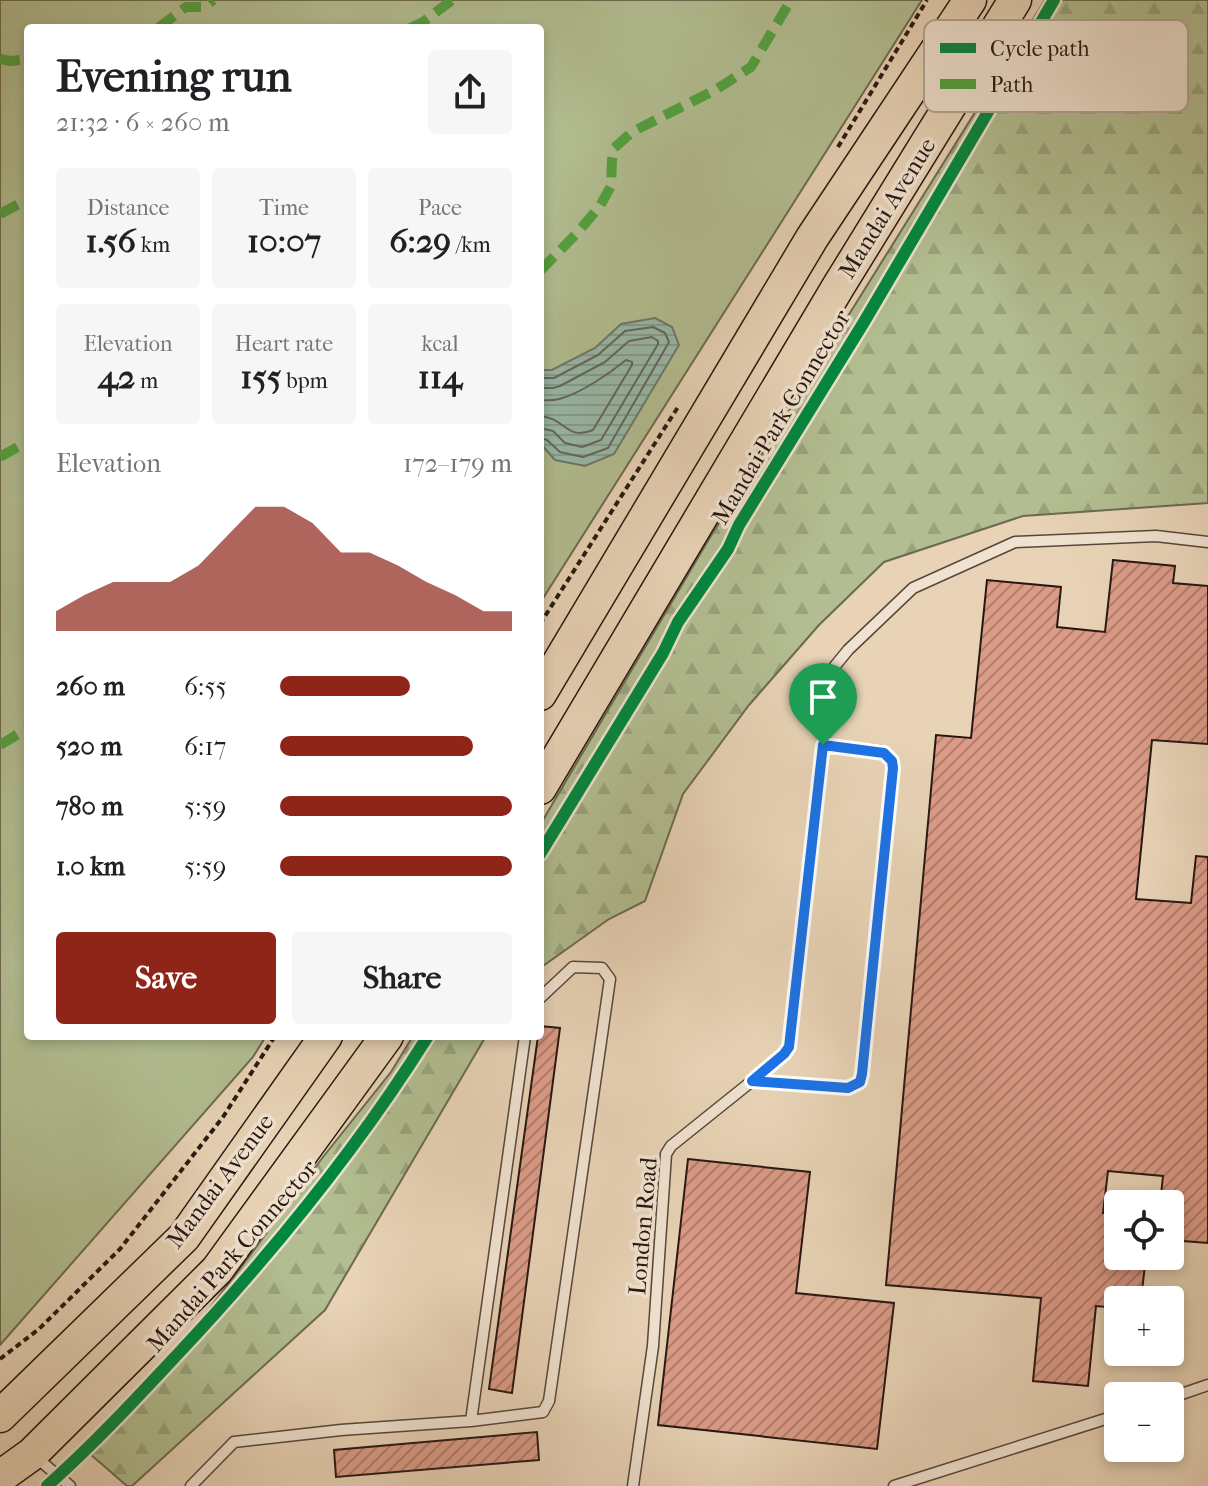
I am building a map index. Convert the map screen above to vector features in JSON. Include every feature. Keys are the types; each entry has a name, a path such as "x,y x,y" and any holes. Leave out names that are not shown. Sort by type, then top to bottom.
{"main road":[{"name":"Mandai Avenue","path":"957,20 970,0"},
{"name":"Mandai Avenue","path":"1003,20 1015,0"},
{"name":"Mandai Avenue","path":"544,687 812,238 924,69"},
{"name":"Mandai Avenue","path":"544,781 838,287 946,112"},
{"name":"Mandai Avenue","path":"0,1416 184,1237 323,1040"},
{"name":"Mandai Avenue","path":"0,1477 32,1454 217,1270 384,1040"}],"lane":[{"name":"London Road","path":"633,1486 653,1346 666,1154 671,1146 789,1047 823,745 835,666 913,588 1015,542 1156,536 1208,542"},
{"path":"752,1081 848,1088 860,1082 862,1074 893,768 892,761 884,753 823,745"},
{"path":"191,1486 234,1442 543,1412 549,1401 610,979 602,968 573,967 544,994"},
{"path":"471,1421 524,1040"},
{"path":"1184,1393 1208,1385"},
{"path":"894,1486 1104,1419"},
{"path":"32,1454 70,1486"}],"path":[{"path":"0,1359 39,1329 120,1249 223,1117 272,1040"}],"green space":[{"path":"0,0 922,0 544,597 544,24 24,24 24,1040 264,1040 253,1057 0,1345"},
{"path":"1045,0 1208,0 1208,503 1023,516 884,562 819,625 749,705 683,794 645,901 609,919 544,965 544,818 709,539 975,112 1188,112 1188,20 1033,20"},
{"path":"411,1040 484,1040 325,1310 132,1486 127,1486 82,1447 163,1368 391,1072"}],"water":[{"path":"655,318 672,327 679,345 614,454 585,466 555,460 544,448 544,370 552,370 595,348 621,324"}],"building":[{"path":"1113,560 1175,566 1173,583 1208,586 1208,744 1152,740 1136,899 1191,903 1196,856 1208,857 1208,1243 1184,1241 1184,1190 1162,1190 1163,1176 1108,1171 1103,1213 1104,1270 1144,1270 1143,1286 1104,1286 1104,1307 1096,1306 1088,1386 1033,1381 1041,1298 886,1285 936,735 971,738 987,580 1061,587 1057,627 1105,632"},
{"path":"544,1026 560,1028 512,1393 489,1389 537,1040 544,1040"},
{"path":"688,1159 810,1172 796,1293 894,1303 877,1449 658,1425"},
{"path":"537,1432 539,1460 336,1477 334,1450"}],"marked path":[{"path":"163,24 186,7 205,7 213,0"},
{"path":"419,24 452,0"},
{"path":"544,267 600,206 611,186 614,148 632,132 717,89 751,67 791,0"},
{"path":"0,59 24,59"},
{"path":"0,214 24,201"},
{"path":"0,457 24,443"},
{"path":"0,745 24,730"}],"cycle path":[{"name":"Mandai Park Connector","path":"1042,20 1054,0"},
{"name":"Mandai Park Connector","path":"544,847 663,653 678,622 728,549 739,525 988,112"},
{"name":"Mandai Park Connector","path":"47,1486 145,1390 278,1242 371,1121 425,1040"}],"route":[{"path":"823,745 880,751 892,761 893,768 862,1074 860,1082 848,1088 752,1081 789,1047 823,745"}]}
